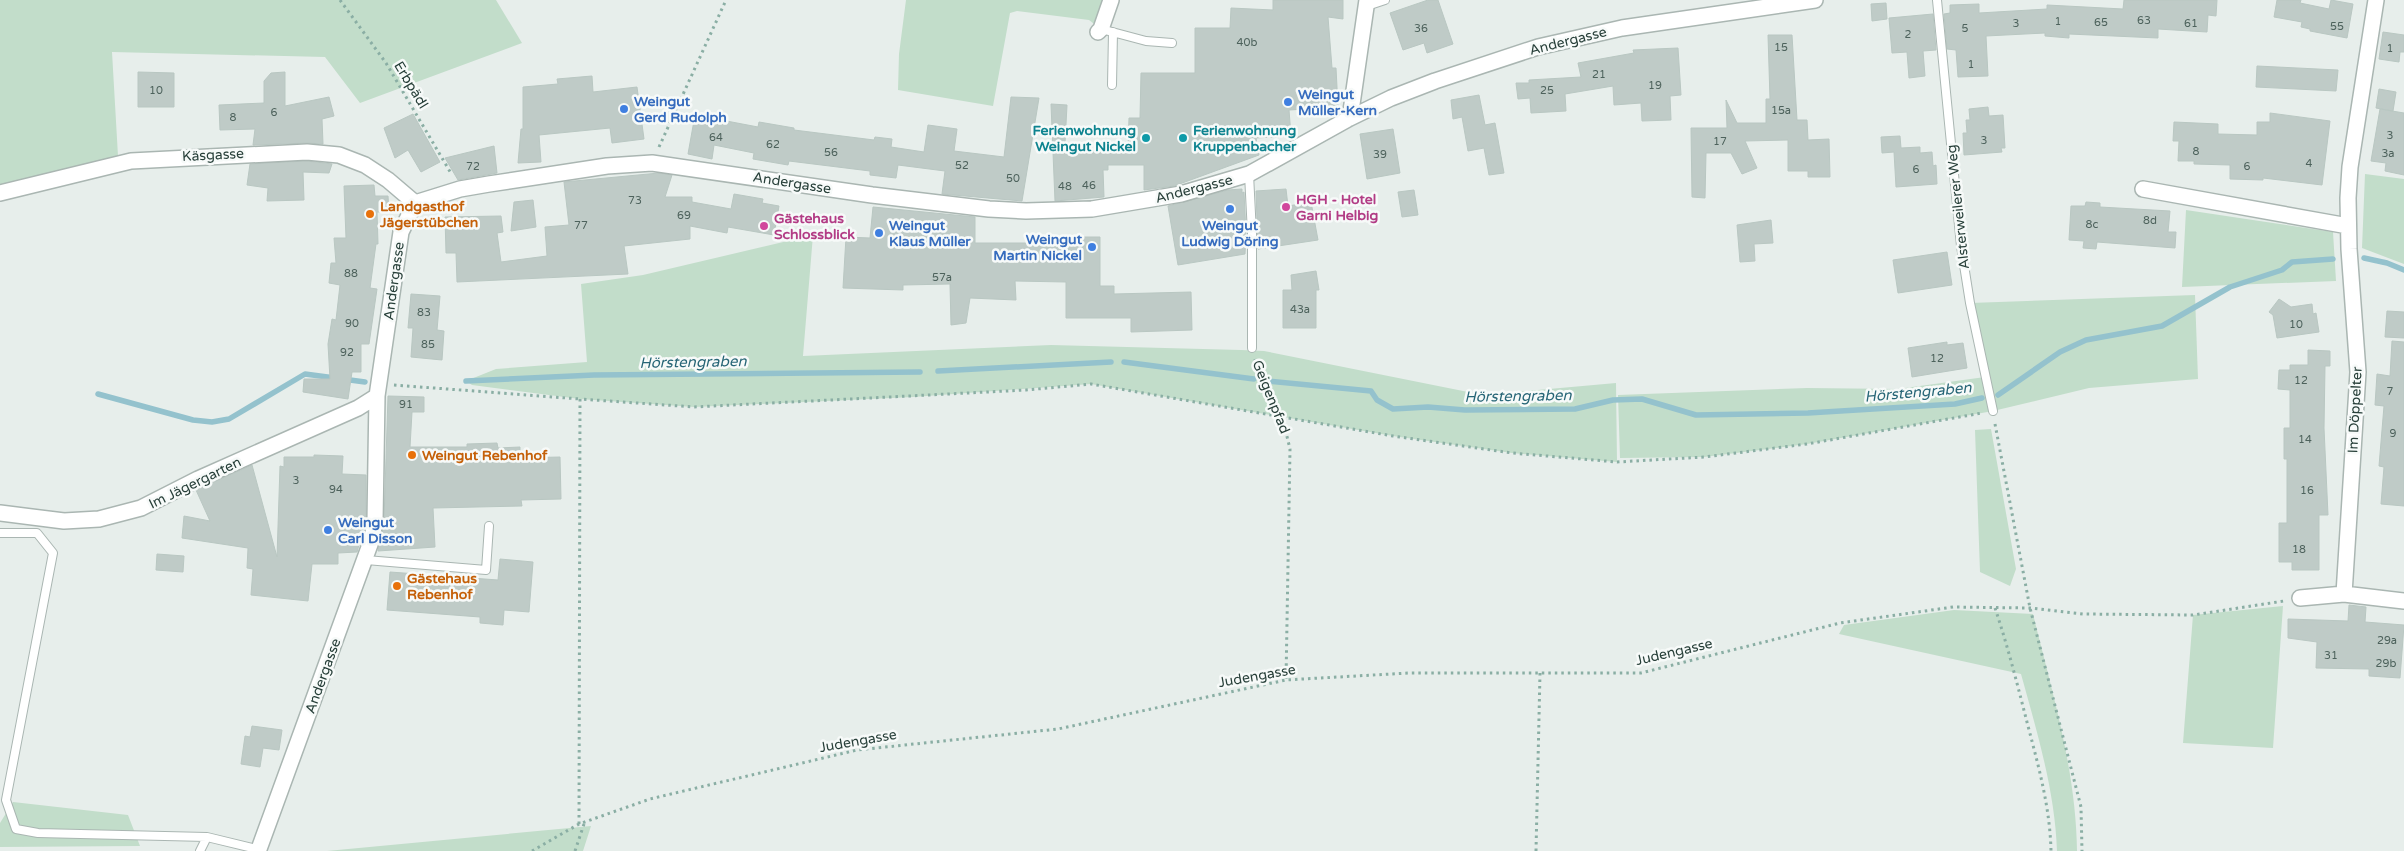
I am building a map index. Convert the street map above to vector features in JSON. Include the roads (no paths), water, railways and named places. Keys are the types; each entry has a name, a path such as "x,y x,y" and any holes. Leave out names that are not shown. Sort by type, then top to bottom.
{"street":[{"path":"1104,31 1111,0"},
{"name":"Andergasse","path":"262,850 366,560 375,522 378,390 401,232 415,203 479,185 607,166 652,163 872,195 1026,211 1092,208 1188,192 1249,174 1350,118 1391,98 1435,81 1538,47 1622,28 1815,0"},
{"name":"Im Döppelter","path":"2344,594 2358,372 2348,226 2350,167 2376,0"},
{"path":"1350,118 1367,3"},
{"name":"Käsgasse","path":"0,193 131,160 307,152 339,155 365,165 388,180 415,203"},
{"path":"2143,189 2348,226"},
{"name":"Im Jägergarten","path":"0,513 64,521 98,519 141,508 198,479 358,408 378,390"},
{"path":"2300,598 2344,594 2404,601"}],"lane":[{"path":"1367,3 1385,0"},
{"name":"Alsterweilerer Weg","path":"1937,0 1961,246 1970,303 1993,411"},
{"path":"1112,85 1104,31 1146,41 1172,43"},
{"name":"Geigenpfad","path":"1249,174 1252,234 1252,348"},
{"path":"366,560 486,570 489,526"},
{"path":"0,533 37,533 53,552 6,800 16,829 38,833 207,837 262,850"},
{"path":"200,851 207,837"}],"waterway":[{"name":"Hörstengraben","path":"2364,258 2387,263 2404,270"},
{"name":"Hörstengraben","path":"1998,395 2060,352 2086,340 2162,326 2230,287 2282,270 2292,262 2333,259"},
{"name":"Hörstengraben","path":"938,371 1111,362"},
{"name":"Hörstengraben","path":"1124,362 1254,379"},
{"name":"Hörstengraben","path":"466,381 594,375 920,372"},
{"name":"Hörstengraben","path":"98,394 193,420 212,422 229,419 305,374 365,382"},
{"name":"Hörstengraben","path":"1268,381 1371,391 1377,400 1393,409 1428,407 1465,410 1575,409 1613,400 1642,399 1696,415 1808,413 1955,404 1982,398"}],"place":[{"name":"Weingut Müller-Kern","path":"1288,102"},
{"name":"Weingut Gerd Rudolph","path":"624,109"},
{"name":"Ferienwohnung Weingut Nickel","path":"1146,138"},
{"name":"Ferienwohnung Kruppenbacher","path":"1183,138"},
{"name":"HGH - Hotel Garni Helbig","path":"1286,207"},
{"name":"Weingut Ludwig Döring","path":"1230,209"},
{"name":"Landgasthof Jägerstübchen","path":"370,214"},
{"name":"Gästehaus Schlossblick","path":"764,226"},
{"name":"Weingut Klaus Müller","path":"879,233"},
{"name":"Weingut Martin Nickel","path":"1092,247"},
{"name":"Weingut Rebenhof","path":"412,455"},
{"name":"Weingut Carl Disson","path":"328,530"},
{"name":"Gästehaus Rebenhof","path":"397,586"}]}
